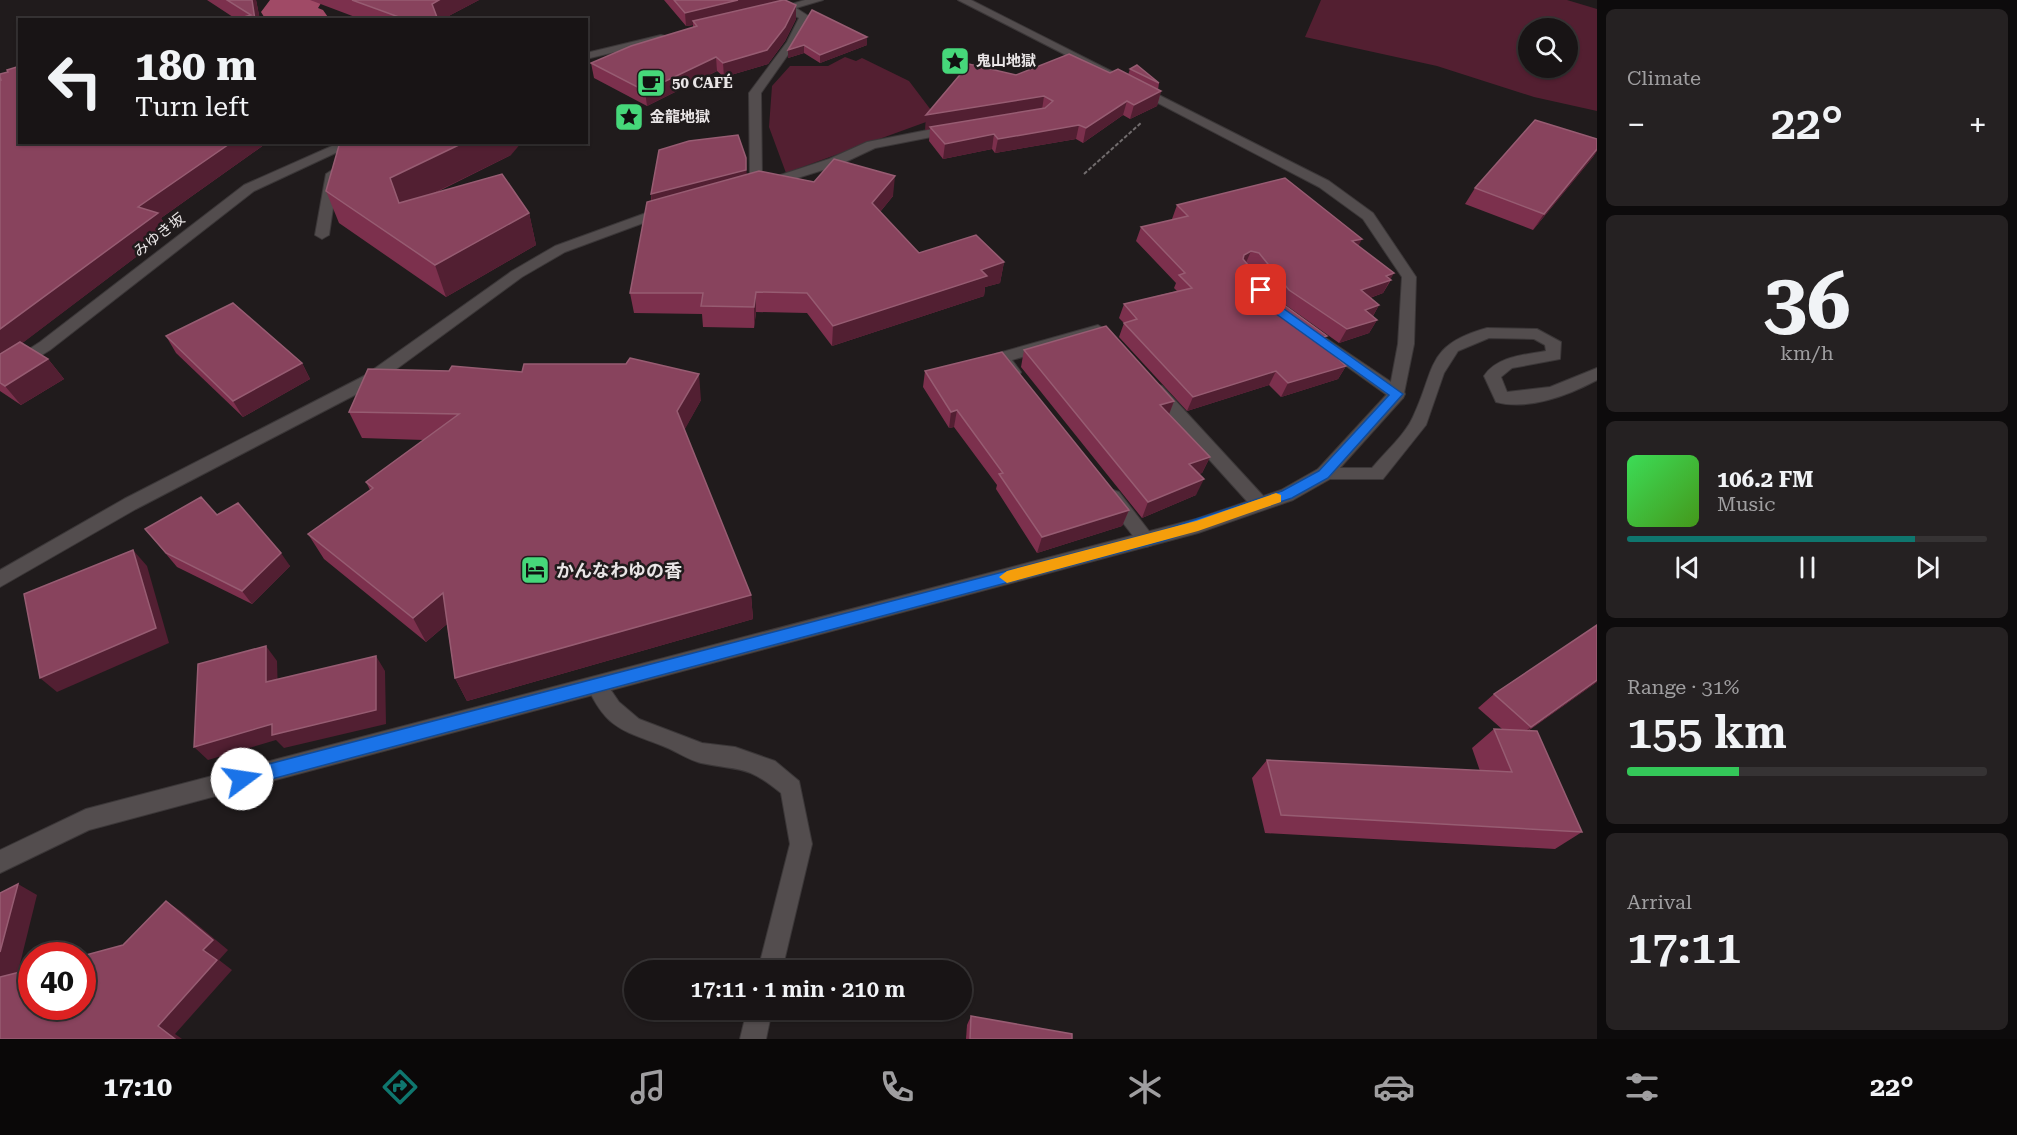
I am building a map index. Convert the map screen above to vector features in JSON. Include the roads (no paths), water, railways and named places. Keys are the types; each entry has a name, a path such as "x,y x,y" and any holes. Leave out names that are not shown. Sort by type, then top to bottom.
{"street":[{"path":"764,13 818,0"},
{"path":"0,862 86,820 1198,526 1287,495 1324,474 1396,394 1406,344 1409,277 1368,216 1324,184 963,0"},
{"path":"787,8 805,17 792,42 755,93 757,112 750,188 803,173 871,145 972,126"},
{"path":"588,56 674,34"},
{"name":"みゆき坂","path":"0,376 45,346 249,188 348,144"},
{"path":"322,235 337,149"},
{"path":"0,579 130,504 370,380 517,274 560,249 679,206"},
{"path":"1294,322 1396,394"},
{"path":"1025,386 1001,358 1100,329 1107,337"},
{"path":"1324,474 1377,474 1420,421 1436,373 1453,347 1487,333 1537,334 1553,342 1554,355 1507,364 1492,376 1502,398 1531,399 1573,386 1597,373"},
{"path":"1143,377 1260,504"},
{"path":"1101,481 1146,540"},
{"path":"597,686 612,709 632,726 668,738 700,753 735,757 767,768 791,788 801,844 772,960"},
{"path":"753,1039 758,1020"}],"waterway":[{"path":"299,0 285,12 301,18"}],"place":[{"name":"鬼山地獄","path":"955,61"},
{"name":"50 CAFÉ","path":"651,83"},
{"name":"金龍地獄","path":"629,117"},
{"name":"かんなわゆの香","path":"535,570"}]}
